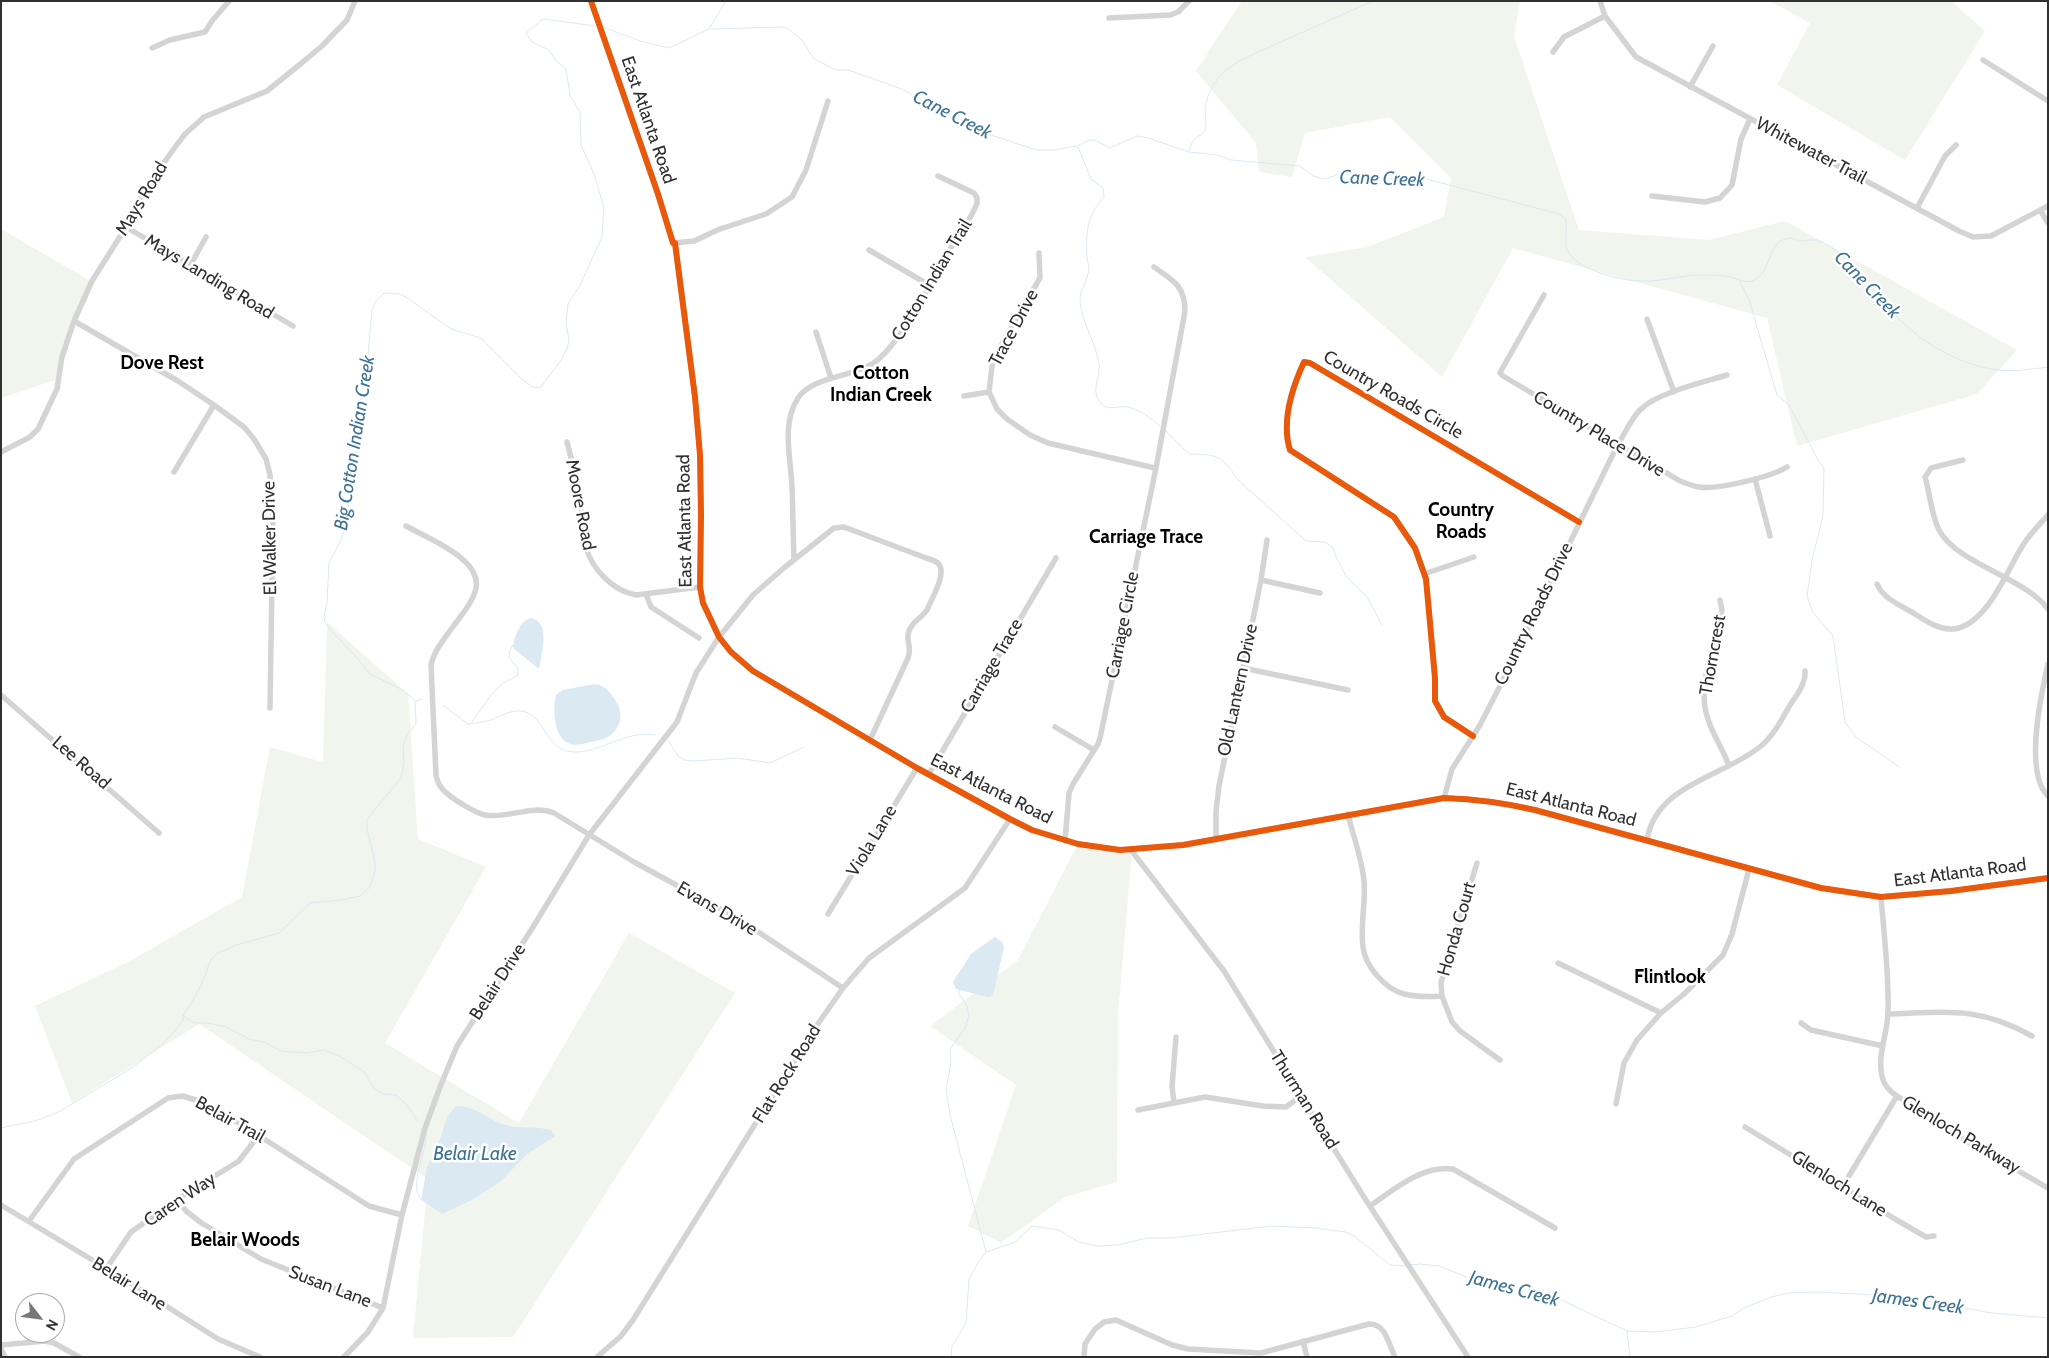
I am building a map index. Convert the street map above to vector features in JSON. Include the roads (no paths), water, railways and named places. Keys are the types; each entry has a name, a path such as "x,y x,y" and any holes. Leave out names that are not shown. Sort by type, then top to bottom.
{"street":[{"path":"152,48 170,40 203,33 229,1"},
{"name":"Mays Road","path":"1,452 30,437 38,429 57,389 62,358 74,321 92,280 126,227 145,189 185,134 204,117 267,91 322,46 347,20 354,1"},
{"name":"East Atlanta Road","path":"591,1 658,194 673,243 675,243 696,397 700,455 700,587 703,603 719,637 731,652 753,671 917,768 1032,830 1065,841 1120,850 1183,845 1216,840 1348,814 1444,798 1513,805 1821,888 1881,897 1951,892 2048,878"},
{"path":"1109,18 1170,16 1189,1"},
{"name":"Whitewater Trail","path":"1600,1 1605,16 1636,57 1974,237 1991,236 2048,206"},
{"path":"1553,52 1564,37 1605,16"},
{"path":"1690,87 1713,46"},
{"path":"1984,60 2048,101"},
{"path":"673,243 694,241 720,228 766,214 792,197 806,170 828,101"},
{"path":"1652,196 1705,202 1720,198 1732,185 1740,139 1750,119"},
{"path":"1917,208 1945,156 1956,145"},
{"name":"Cotton Indian Trail","path":"794,559 789,437 792,411 802,392 831,378 858,372 887,352 914,312 977,203 974,193 938,176"},
{"path":"2040,210 2048,223"},
{"name":"Mays Landing Road","path":"126,227 293,326"},
{"path":"190,266 206,238"},
{"path":"869,250 929,285"},
{"name":"Trace Drive","path":"988,392 992,366 999,349 1040,278 1040,253"},
{"name":"Carriage Circle","path":"1065,841 1069,793 1098,744 1102,729 1185,310 1185,298 1173,280 1154,267"},
{"name":"Country Place Drive","path":"1544,295 1500,373 1503,376 1616,446 1622,446 1651,466 1680,482 1699,487 1711,487 1755,479 1774,474 1787,467"},
{"path":"1647,319 1674,392"},
{"name":"El Walker Drive","path":"74,321 178,381 244,427 254,439 268,467 272,516 270,708"},
{"path":"816,332 831,378"},
{"name":"Country Roads Circle","path":"1473,736 1444,717 1436,701 1431,631 1424,574 1416,548 1394,517 1290,450 1287,439 1287,419 1294,386 1304,362 1310,363 1579,522"},
{"name":"Country Roads Drive","path":"1444,798 1452,769 1473,736 1528,629 1616,446 1640,410 1646,405 1674,392 1726,375"},
{"path":"964,396 988,392 997,409 1007,419 1030,435 1063,448 1155,468"},
{"path":"174,472 214,405"},
{"name":"Moore Road","path":"567,442 575,471 585,541 590,558 597,570 613,584 631,594 646,594 700,587"},
{"path":"1963,460 1931,468 1927,471 1925,478 1936,521 1944,536 1953,547 2032,594 2048,608"},
{"path":"1755,479 1770,536"},
{"path":"1877,584 1883,595 1937,627 1954,629 1963,627 1978,618 2023,545 2048,515"},
{"name":"Evans Drive","path":"406,526 462,558 472,568 476,576 474,594 437,651 431,664 436,775 440,786 450,796 480,814 492,816 545,810 554,813 634,862 737,918 843,988"},
{"name":"Belair Drive","path":"344,1357 368,1332 382,1308 402,1215 425,1128 457,1046 533,927 589,834 677,722 696,673 719,637 753,595 794,559 834,528 844,527 926,558 938,564 941,569 941,576 927,610 916,619 908,634 911,648 908,658 870,740"},
{"name":"Old Lantern Drive","path":"1216,840 1216,811 1219,786 1261,580 1267,540"},
{"path":"1424,574 1474,557"},
{"name":"Carriage Trace","path":"929,774 1056,558"},
{"path":"1261,580 1320,594"},
{"path":"646,594 651,607 699,638"},
{"name":"Thorncrest","path":"1720,600 1722,610 1706,680 1704,704 1711,727 1729,766"},
{"path":"2048,664 2039,707 2037,772 2040,786 2048,796"},
{"path":"1242,668 1348,690"},
{"path":"1647,840 1658,812 1666,802 1688,786 1729,766 1763,745 1774,732 1806,678 1805,671"},
{"name":"Lee Road","path":"1,695 159,832"},
{"path":"1054,727 1094,750"},
{"name":"Viola Lane","path":"828,914 917,768"},
{"path":"1348,814 1363,876 1362,936 1363,950 1368,963 1381,979 1396,991 1423,997 1442,996"},
{"name":"Flat Rock Road","path":"597,1357 621,1336 630,1324 815,1028 843,988 869,958 965,888 1010,819"},
{"name":"Thurman Road","path":"1131,850 1224,971 1464,1356"},
{"name":"Honda Court","path":"1477,863 1446,964 1441,983 1442,996 1452,1022 1460,1031 1500,1060"},
{"path":"1616,1104 1624,1063 1637,1040 1661,1013 1684,994 1724,955 1732,934 1749,869"},
{"name":"Glenloch Parkway","path":"1881,897 1888,980 1888,1014 1880,1059 1882,1078 1891,1092 1897,1096 1953,1132 2048,1188"},
{"path":"1558,963 1661,1013"},
{"path":"1888,1014 1964,1012 2002,1021 2032,1036"},
{"path":"1801,1023 1811,1030 1883,1046"},
{"path":"1174,1102 1172,1087 1176,1037"},
{"path":"1138,1110 1205,1097 1263,1106 1286,1107 1302,1095"},
{"name":"Belair Trail","path":"29,1221 74,1159 168,1098 182,1096 203,1102 369,1206 402,1215"},
{"path":"1843,1186 1897,1096"},
{"name":"Glenloch Lane","path":"1745,1127 1926,1237 1934,1236"},
{"name":"Caren Way","path":"106,1269 131,1232 239,1161 258,1136"},
{"path":"1370,1206 1425,1171 1440,1167 1453,1169 1555,1228"},
{"name":"Susan Lane","path":"178,1200 186,1211 200,1222 261,1259 382,1308"},
{"name":"Belair Lane","path":"1,1205 218,1339 260,1357"},
{"path":"1084,1357 1085,1344 1095,1329 1104,1322 1116,1320 1172,1345 1198,1349 1262,1353 1369,1324 1376,1324 1382,1327 1395,1357"},
{"path":"4,1357 1,1347 45,1341 54,1343 79,1357"},
{"path":"1303,1341 1307,1357"},
{"path":"1198,1349 1198,1357"}],"water":[{"path":"530,618 537,620 543,632 544,639 539,669 513,648 520,627"},
{"path":"594,684 606,689 618,705 620,710 619,725 613,733 604,739 575,745 570,744 564,741 557,730 555,715 556,695 563,690"},
{"path":"995,937 1002,942 1004,947 993,996 988,997 956,989 953,982 971,954"},
{"name":"Belair Lake","path":"458,1106 471,1108 506,1125 551,1130 555,1136 527,1154 500,1182 472,1200 442,1214 421,1200 427,1167 440,1140 447,1117"}],"waterway":[{"name":"Big Cotton Indian Creek","path":"603,27 640,41 669,48 709,29 726,1"},
{"path":"1189,151 1193,141 1205,130 1205,110 1210,92 1218,78 1231,66 1247,57 1373,1"},
{"name":"Big Cotton Indian Creek","path":"1,1128 35,1121 57,1113 152,1053 174,1032 183,1020 183,1015 193,1001 204,979 210,961 216,954 236,945 279,933 310,903 360,896 370,887 375,872 375,862 367,829 367,819 401,778 404,763 403,748 406,737 416,723 415,701 403,690 370,674 325,623 324,616 327,602 329,562 340,543 346,523 356,454 355,423 366,376 372,311 375,302 384,293 399,294 406,297 451,329 481,338 524,381 533,387 540,388 562,359 567,348 569,341 566,323 568,304 580,285 602,237 604,208 594,174 581,145 580,112 570,95 566,69 556,61 549,50 532,42 526,33 543,19 596,26"},
{"name":"Cane Creek","path":"711,29 783,27 802,40 813,58 836,70 848,70 902,89 979,131 1036,150 1053,150 1077,146 1089,140 1095,140 1110,148 1137,136 1189,152 1218,155 1231,160 1300,166 1313,176 1324,179 1343,173 1373,181 1415,176 1559,214 1566,219 1566,246 1570,254 1586,267 1621,279 1648,281 1705,275 1727,276 1744,281 1752,281 1763,272 1775,246 1780,241 1791,238 1802,241 1823,242 1848,260 1902,322 1923,339 1947,354 1973,365 2005,371 2048,367"},
{"path":"1078,147 1091,179 1103,188 1104,197 1090,218 1088,225 1087,258 1089,269 1080,298 1083,318 1099,364 1096,387 1097,396 1105,407 1131,408 1145,414 1160,426"},
{"path":"1740,282 1749,300 1777,395 1789,405 1824,468 1823,516 1812,560 1807,596 1812,611 1833,636 1845,722 1856,737 1899,767"},
{"path":"1166,431 1189,454 1212,456 1223,461 1237,479 1306,541 1325,542 1334,549 1335,555 1346,576 1367,597 1382,625"},
{"path":"472,722 491,695 503,683 518,675 518,669 509,657 513,645"},
{"path":"416,701 422,699"},
{"path":"443,705 468,724 491,720 513,712 529,713 556,745 563,750 573,752 594,749 623,738 644,734 655,735"},
{"path":"668,740 678,756 684,760 694,761 738,758 770,763 804,747"},
{"path":"960,990 958,992 967,1006 969,1015 965,1028 950,1049 951,1062 946,1089 950,1115 986,1252"},
{"path":"183,1015 194,1023 208,1023 226,1027 249,1039 264,1042 281,1051 306,1053 324,1050 339,1056 363,1071 374,1088 383,1094 396,1095 407,1105 418,1122"},
{"path":"421,1199 416,1186 426,1135"},
{"name":"James Creek","path":"951,1357 952,1346 966,1323 969,1279 979,1261 986,1252 1015,1242 1032,1226 1059,1230 1079,1242 1097,1246 1118,1245 1147,1238 1171,1238 1271,1226 1316,1228 1345,1232 1354,1236 1390,1265 1406,1266"},
{"name":"James Creek","path":"1410,1265 1439,1266 1492,1287 1553,1296 1627,1331 1655,1332 1696,1327 1732,1316 1744,1308 1771,1297 1789,1293 1817,1292 1898,1296 1992,1313 2048,1318"},
{"path":"1627,1331 1630,1357"}],"district":[{"name":"Dove Rest","path":"162,363"},
{"name":"Cotton Indian Creek","path":"881,384"},
{"name":"Country Roads","path":"1461,521"},
{"name":"Carriage Trace","path":"1146,537"},
{"name":"Flintlook","path":"1670,977"},
{"name":"Belair Woods","path":"245,1240"}]}
